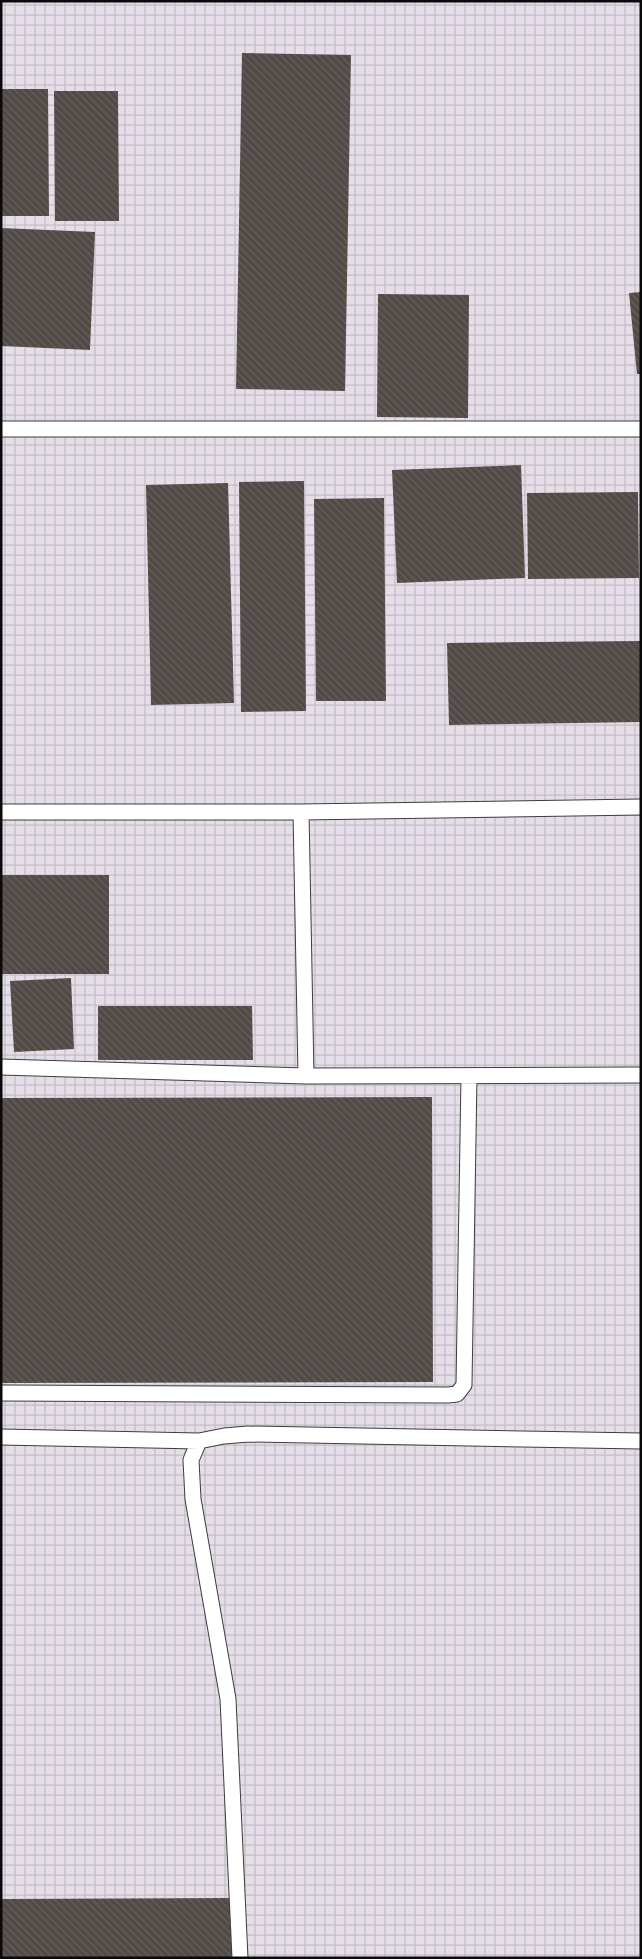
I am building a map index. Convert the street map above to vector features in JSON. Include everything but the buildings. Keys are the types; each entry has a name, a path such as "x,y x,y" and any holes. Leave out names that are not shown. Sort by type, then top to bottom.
{"lane":[{"path":"1,429 641,429"},
{"path":"1,812 301,812 641,807"},
{"path":"301,812 306,1076"},
{"path":"1,1067 306,1076 641,1075"},
{"path":"1,1393 457,1394 464,1385 469,1076"},
{"path":"1,1437 199,1441 248,1434 641,1441"},
{"path":"199,1441 191,1460 193,1499 228,1699 240,1958"}],"shaded area":[{"path":"1,1 641,1 641,1958 1,1958"}]}
